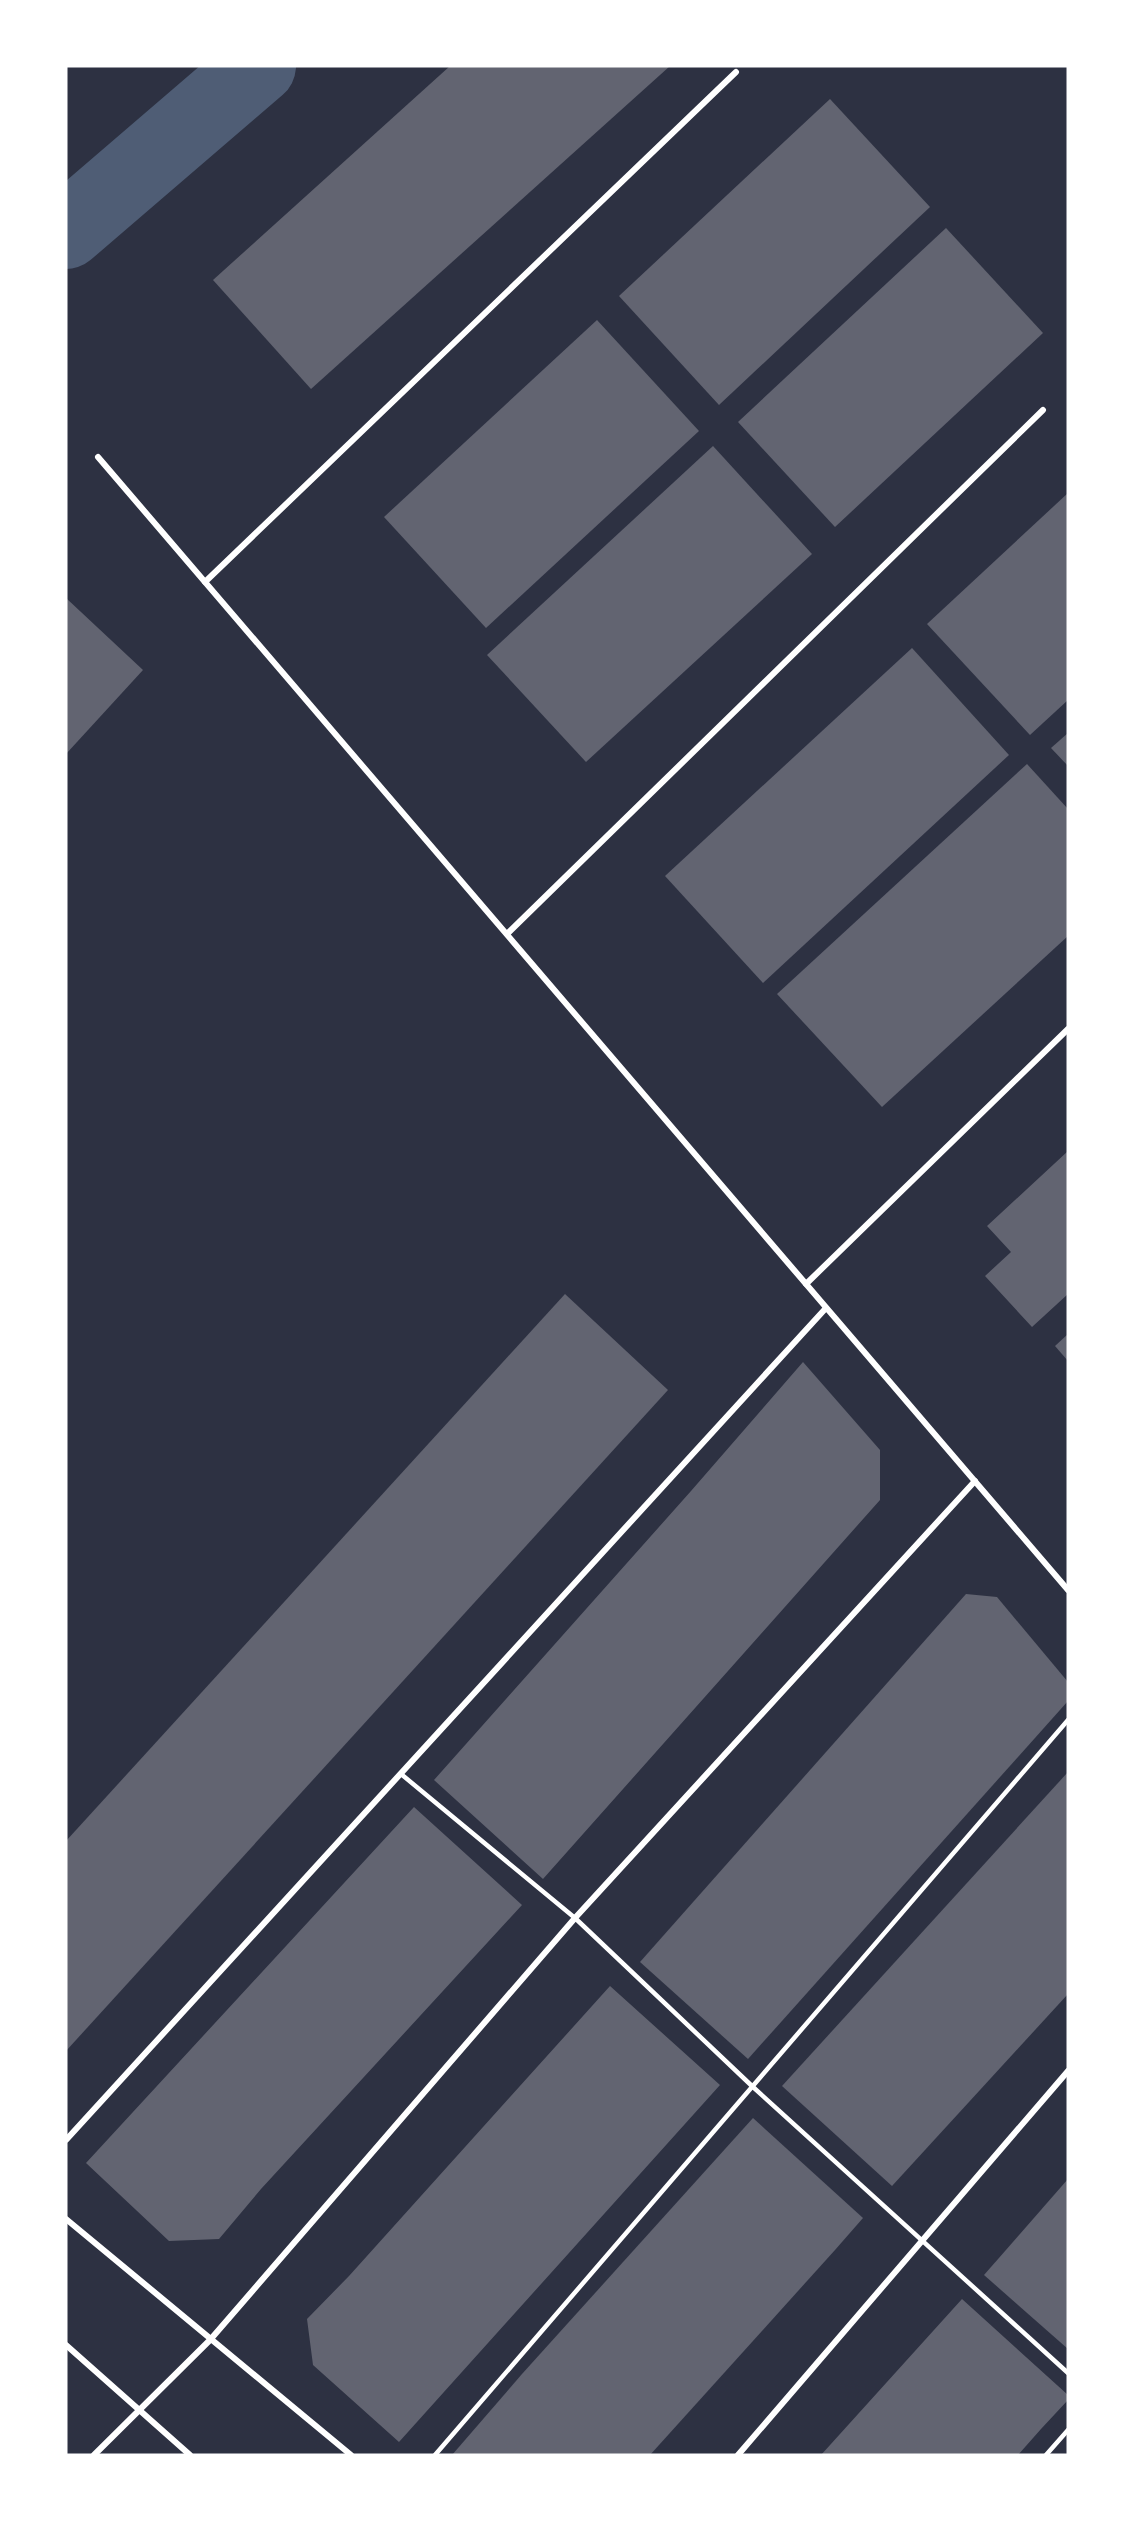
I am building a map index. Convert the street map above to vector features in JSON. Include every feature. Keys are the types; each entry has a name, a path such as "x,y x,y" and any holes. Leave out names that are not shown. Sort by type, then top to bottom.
{"street":[{"path":"205,582 736,72"},
{"path":"507,934 1043,410"},
{"path":"98,457 1068,1590"},
{"path":"806,1284 1068,1029"},
{"path":"66,2140 826,1308"},
{"path":"94,2455 210,2340 575,1918 975,1481"},
{"path":"738,2455 1068,2071"},
{"path":"66,2219 351,2455"},
{"path":"66,2345 190,2455"}],"lane":[{"path":"435,2455 1068,1720"},
{"path":"401,1774 575,1918 753,2087 1068,2373"},
{"path":"1046,2455 1068,2430"}],"building":[{"path":"450,66 670,66 311,389 213,280"},
{"path":"830,99 930,207 719,405 619,296"},
{"path":"946,228 1043,333 835,527 738,422"},
{"path":"597,320 699,431 486,628 384,517"},
{"path":"713,446 812,554 586,762 487,655"},
{"path":"1068,493 1068,700 1030,735 927,624"},
{"path":"66,598 143,670 66,754"},
{"path":"912,648 1009,755 763,983 665,876"},
{"path":"1068,733 1068,766 1051,748"},
{"path":"1027,764 1068,809 1068,936 882,1107 777,994"},
{"path":"1068,1151 1068,1294 1032,1327 985,1276 1011,1252 987,1226"},
{"path":"565,1294 668,1390 66,2051 66,1841"},
{"path":"1068,1334 1068,1361 1055,1346"},
{"path":"803,1362 880,1450 880,1500 543,1879 434,1780"},
{"path":"966,1594 997,1597 1068,1682 1068,1701 748,2059 640,1962"},
{"path":"1068,1772 1068,1994 892,2186 782,2086"},
{"path":"414,1807 522,1905 261,2189 219,2239 169,2241 86,2163"},
{"path":"610,1986 720,2085 399,2442 313,2365 307,2319 349,2276"},
{"path":"753,2118 863,2218 835,2250 650,2455 452,2455 522,2374"},
{"path":"1068,2179 1068,2349 984,2275"},
{"path":"962,2299 1068,2395 1068,2400 1018,2455 821,2455"}],"waterway":[{"path":"66,231 258,66"}]}
